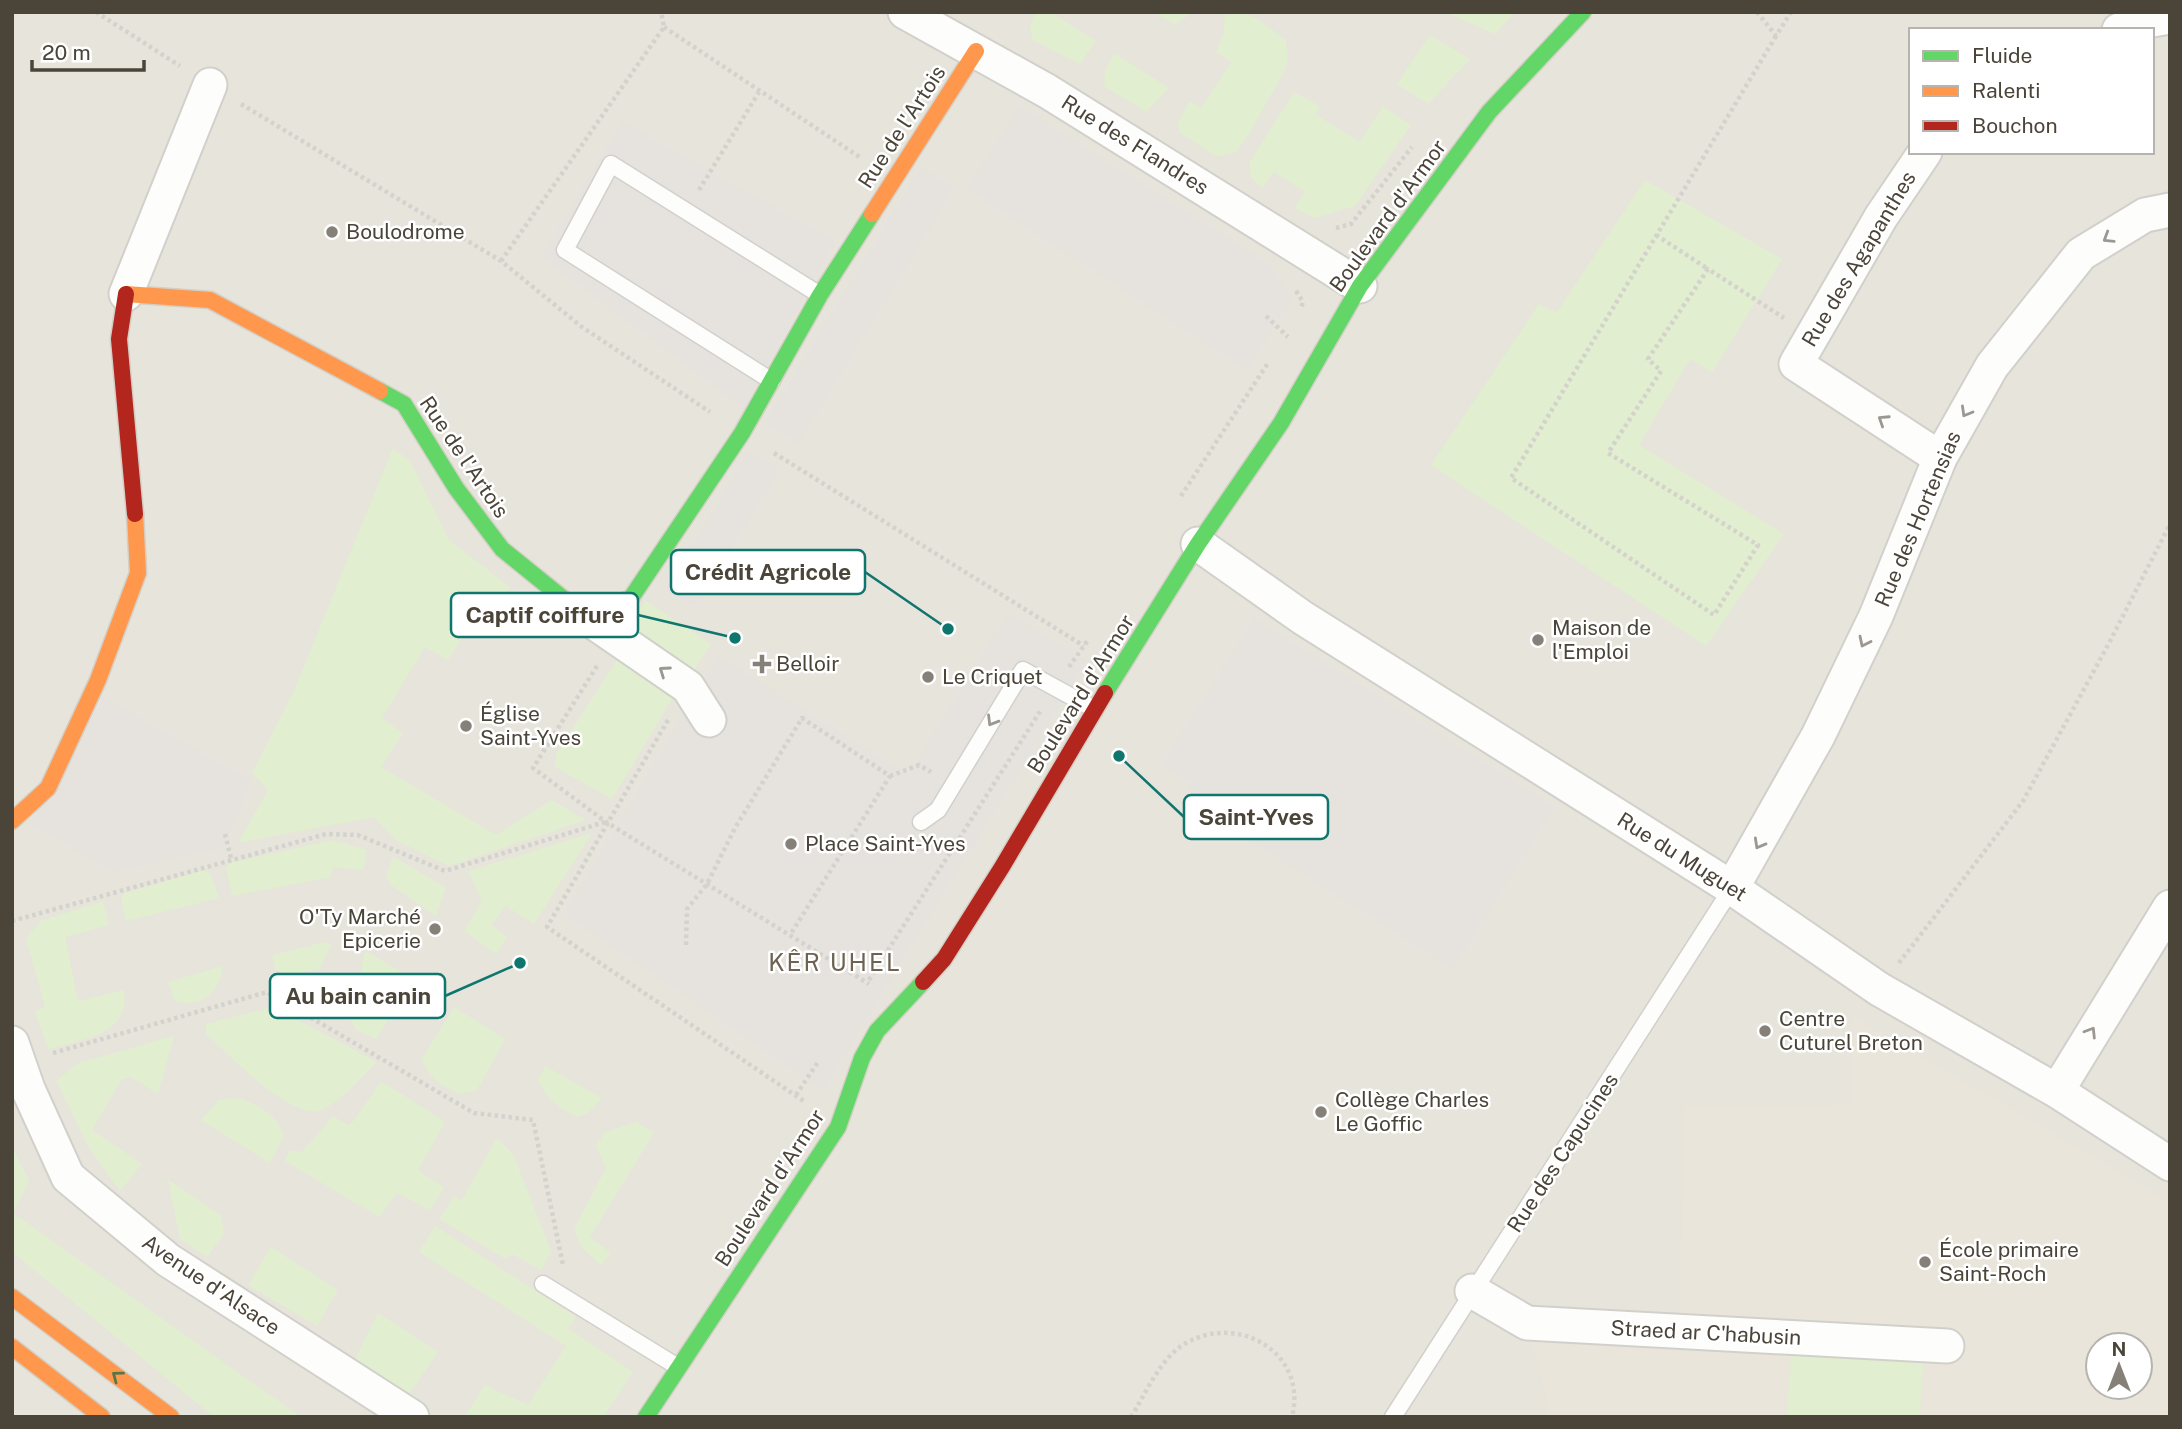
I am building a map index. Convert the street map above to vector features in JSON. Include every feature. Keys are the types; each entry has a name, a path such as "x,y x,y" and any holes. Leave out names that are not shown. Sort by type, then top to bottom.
{"main road":[{"name":"Boulevard d'Armor","path":"646,1417 838,1126 862,1058 877,1031 944,958 1002,867 1120,667 1198,544 1281,423 1360,286 1489,112 1583,12"},
{"name":"Rue de l'Artois","path":"126,294 210,300 404,404 456,488 502,549 586,617 631,598 742,433 820,295 892,178 976,51"},
{"path":"12,821 48,788 98,680 138,573 132,456 119,339 126,294"},
{"path":"12,1297 172,1417"},
{"path":"12,1347 102,1417"}],"street":[{"name":"Rue des Flandres","path":"905,12 1047,91 1360,286"},
{"path":"2124,28 2170,17"},
{"path":"126,294 209,85"},
{"name":"Rue des Agapanthes","path":"1924,154 1881,217 1796,364 1940,458"},
{"name":"Rue des Hortensias","path":"1732,888 1805,760 1859,652 1940,458 1992,366 2081,254 2145,215 2170,210"},
{"name":"Rue du Muguet","path":"1198,544 1303,618 1732,888 1879,989 2057,1091 2170,1164"},
{"path":"586,617 688,687 709,720"},
{"path":"2057,1091 2170,906"},
{"name":"Avenue d'Alsace","path":"15,1053 68,1177 168,1260 412,1417"},
{"name":"Straed ar C'habusin","path":"1472,1292 1527,1323 1947,1346"}],"lane":[{"path":"772,381 565,250 611,164 687,209 820,295"},
{"path":"921,822 938,810 1023,670 1094,709"},
{"name":"Rue des Capucines","path":"1393,1417 1732,888"},
{"path":"543,1284 678,1367"}],"path":[{"path":"96,12 209,85 501,261 582,327 742,433 1120,667"},
{"path":"661,12 664,27 892,178"},
{"path":"1757,12 1776,36"},
{"path":"1708,269 1648,359 1661,371 1608,453 1758,545 1714,614 1511,478 1791,12"},
{"path":"501,261 664,27"},
{"path":"687,209 759,92"},
{"path":"1656,235 1812,336"},
{"path":"1879,989 2023,800 2108,645 2170,524"},
{"path":"616,637 533,768 606,822 867,983 899,1010"},
{"path":"860,994 1083,646"},
{"path":"688,687 606,822 547,928 838,1126"},
{"path":"686,946 687,909 707,884 735,828 802,718 890,776 790,935"},
{"path":"12,921 231,858 326,834 359,835 445,871 606,822"},
{"path":"225,834 231,858"},
{"path":"15,1053 267,992 474,1113 533,1120 570,1300"},
{"path":"796,1096 818,1061"},
{"path":"1131,1417 1169,1357 1184,1344 1211,1332 1231,1331 1252,1337 1281,1357 1295,1387 1292,1417"}],"shaded area":[{"path":"12,12 2170,12 2170,1417 12,1417"},
{"path":"1020,106 1269,264 1293,298 1247,370 966,189"},
{"path":"622,121 835,241 744,409 541,257"},
{"path":"921,167 955,188 798,444 764,424"},
{"path":"749,451 780,470 695,608 665,590"},
{"name":"Place Saint-Yves","path":"1008,613 1087,661 823,1090 564,914 718,656 908,774"},
{"path":"1254,618 1555,807 1453,969 1183,799 1191,784 1161,765"},
{"path":"104,697 252,781 223,848 112,872 29,823"},
{"name":"École primaire Saint-Roch","path":"1853,1017 2170,1202 2170,1417 1551,1417 1527,1323 1679,1323 1685,1107 1851,1105"}],"green space":[{"path":"1035,12 1050,12 1096,41 1080,64 1032,40 1030,26"},
{"path":"1154,12 1193,12 1174,25"},
{"path":"1242,12 1256,18 1286,40 1286,68 1236,152 1218,157 1180,133 1178,122 1190,101 1201,108 1231,62 1216,52 1223,35 1225,15"},
{"path":"1445,12 1515,12 1495,34"},
{"path":"1430,35 1470,59 1428,104 1397,84"},
{"path":"1114,53 1169,88 1146,112 1104,86 1105,71"},
{"path":"1294,92 1320,106 1315,114 1360,142 1383,106 1411,125 1355,206 1315,218 1294,208 1305,192 1274,172 1262,187 1251,178 1249,163"},
{"path":"1645,180 1782,259 1712,372 1690,359 1639,445 1784,534 1706,646 1431,465 1539,304 1557,312"},
{"path":"393,448 410,461 449,540 510,587 479,624 471,625 448,660 425,647 382,718 403,733 381,767 496,835 552,800 586,820 449,866 397,841 374,817 238,843 268,790 252,773 294,691"},
{"path":"645,600 711,644 695,669 642,639 633,621"},
{"path":"619,657 675,694 612,799 555,767 556,754"},
{"path":"592,833 534,924 506,906 492,925 507,937 496,954 464,931 482,901 468,871"},
{"path":"333,840 367,850 363,870 333,867 331,877 232,896 226,868 230,863"},
{"path":"393,856 446,888 436,916 391,885 386,876"},
{"path":"204,870 211,875 219,898 126,921 121,898 124,893"},
{"path":"103,901 109,925 65,937 78,1001 124,990 124,1005 120,1017 101,1033 48,1049 35,1011 45,1007 26,938 41,921"},
{"path":"324,942 331,945 320,969 286,975 275,969 272,955"},
{"path":"365,950 414,980 376,1039 356,1030 351,1021"},
{"path":"223,966 218,983 208,996 193,1003 175,1001 168,982"},
{"path":"454,1007 505,1039 477,1090 459,1094 436,1081 422,1059"},
{"path":"268,1008 279,1010 377,1062 345,1094 324,1109 311,1111 296,1107 262,1085 206,1034 206,1024"},
{"path":"174,1036 158,1094 131,1077 122,1079 92,1130 142,1164 120,1191 90,1150 56,1081 78,1063"},
{"path":"545,1066 602,1098 587,1113 578,1117 565,1111 550,1098 538,1081"},
{"path":"381,1081 445,1122 418,1170 444,1188 430,1210 397,1193 379,1217 285,1161 290,1150 302,1152 333,1116 348,1125 353,1122"},
{"path":"239,1098 266,1111 284,1135 270,1163 201,1120 219,1100"},
{"path":"636,1122 654,1133 590,1237 611,1253 601,1265 582,1248 574,1229 606,1168 596,1145 605,1132"},
{"path":"497,1138 513,1154 551,1251 541,1270 512,1254 505,1259 439,1219 454,1196 461,1201"},
{"path":"12,1147 29,1181 13,1213 301,1417 214,1417 12,1252"},
{"path":"168,1179 221,1216 224,1234 207,1257 180,1239"},
{"path":"435,1226 576,1317 568,1328 633,1372 603,1417 464,1417 485,1385 528,1405 566,1346 419,1252"},
{"path":"271,1247 338,1290 317,1326 248,1285"},
{"path":"378,1313 438,1352 410,1393 354,1361"},
{"path":"1791,1354 1923,1362 1920,1417 1787,1417"}],"traffic: fast":[{"path":"1105,693 1198,544 1281,423 1360,286 1489,112 1583,12"},
{"path":"380,391 404,404 456,488 502,549 586,617 631,598 742,433 820,295 872,214"},
{"path":"646,1417 838,1127 862,1058 877,1031 923,982"}],"traffic: slow":[{"path":"872,214 976,51"},
{"path":"126,294 210,300 380,391"},
{"path":"12,821 48,788 98,680 138,573 135,514"},
{"path":"12,1297 171,1417"},
{"path":"12,1347 102,1417"}],"traffic: jam":[{"path":"126,294 119,339 135,514"},
{"path":"923,982 944,959 1002,867 1105,693"}],"place":[{"name":"Boulodrome","path":"332,232"},
{"name":"Crédit Agricole","path":"948,629"},
{"name":"Captif coiffure","path":"735,638"},
{"name":"Maison de l'Emploi","path":"1538,640"},
{"name":"Belloir","path":"762,664"},
{"name":"Le Criquet","path":"928,677"},
{"name":"Église Saint-Yves","path":"466,726"},
{"name":"Saint-Yves","path":"1119,756"},
{"name":"Place Saint-Yves","path":"791,844"},
{"name":"O'Ty Marché Epicerie","path":"435,929"},
{"name":"Au bain canin","path":"520,963"},
{"name":"Centre Cuturel Breton","path":"1765,1031"},
{"name":"Collège Charles Le Goffic","path":"1321,1112"},
{"name":"École primaire Saint-Roch","path":"1925,1262"}],"district":[{"name":"KÊR UHEL","path":"835,963"}]}
